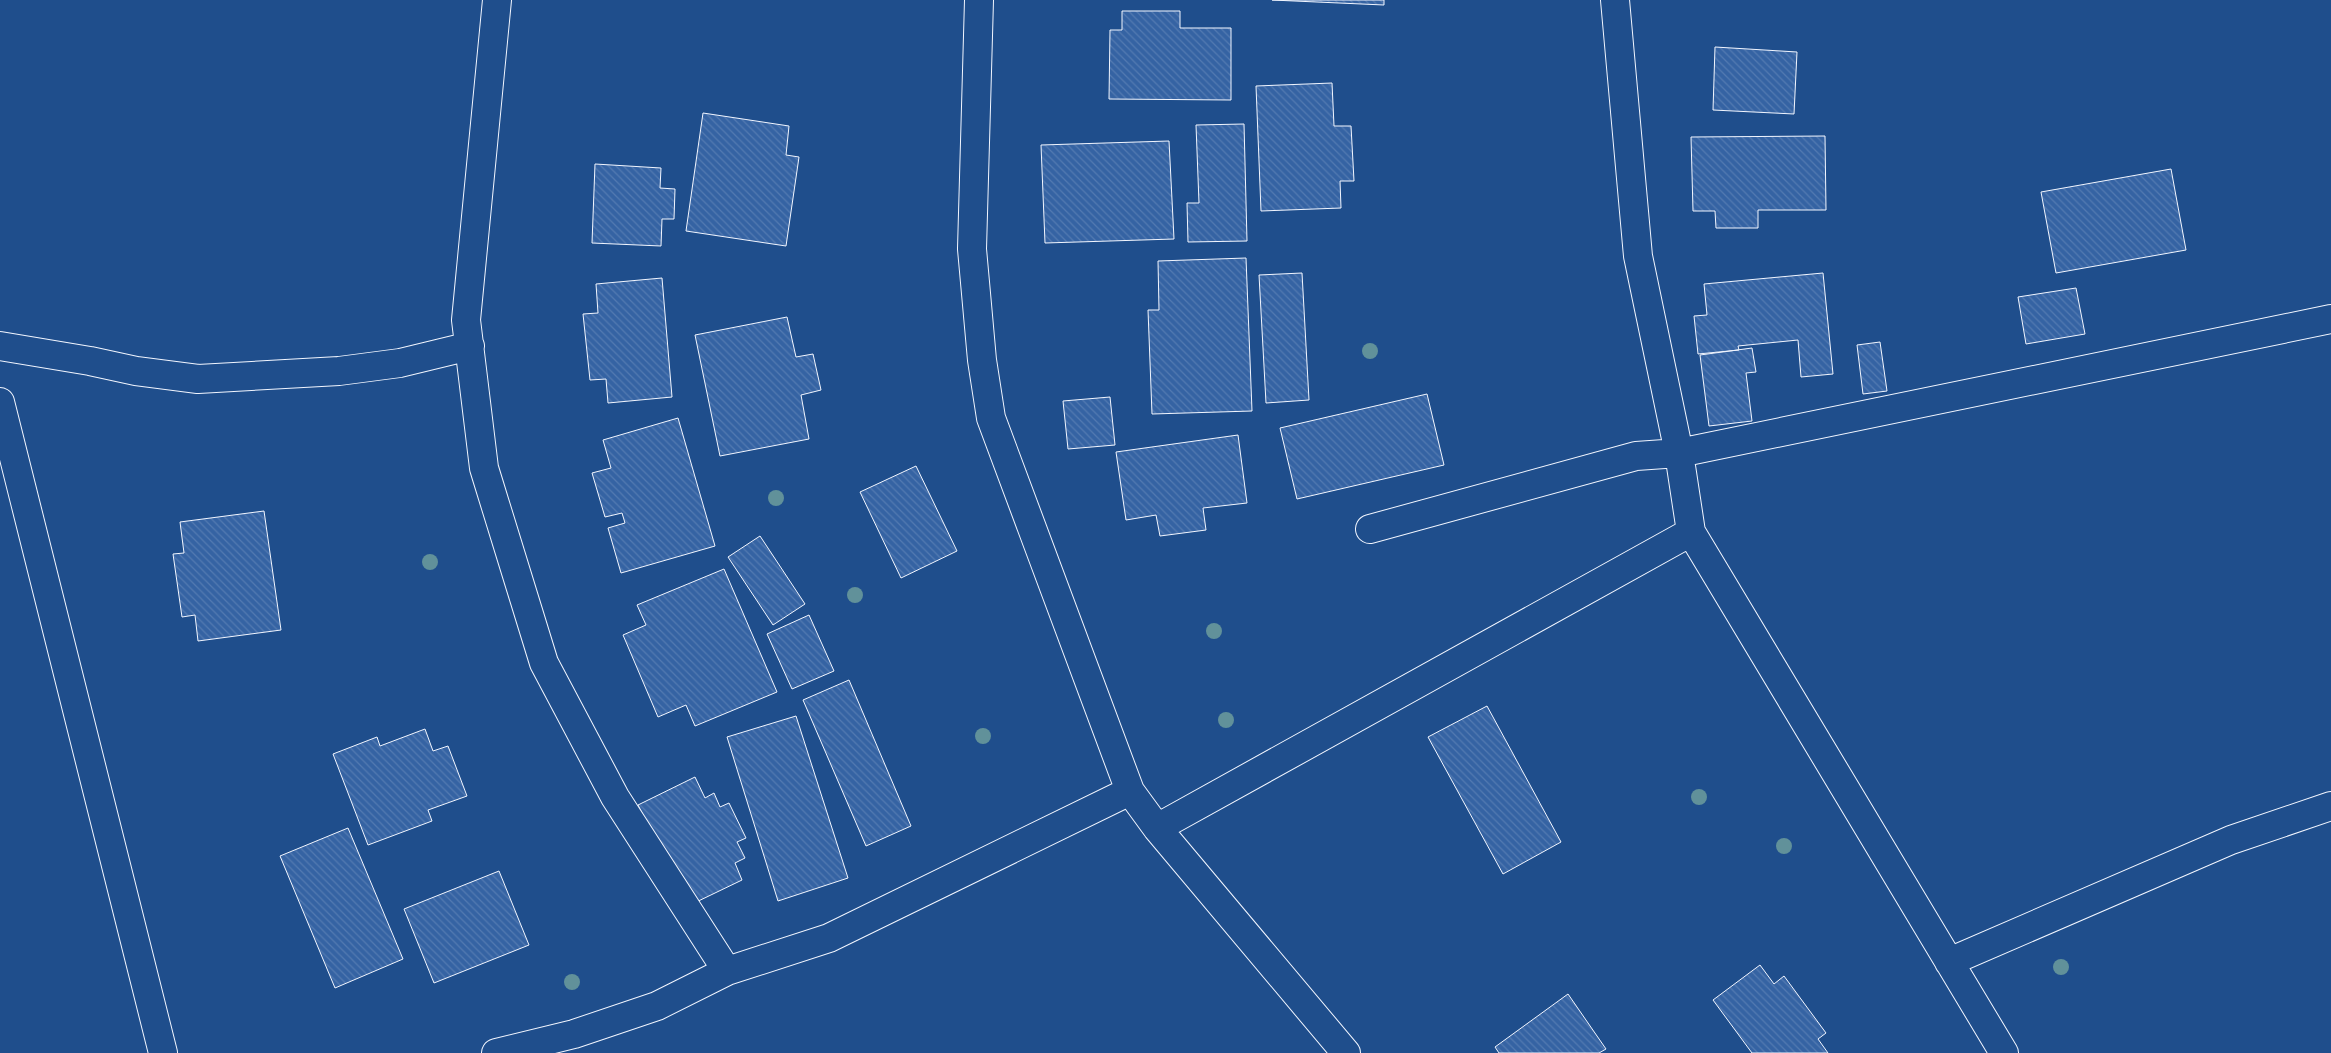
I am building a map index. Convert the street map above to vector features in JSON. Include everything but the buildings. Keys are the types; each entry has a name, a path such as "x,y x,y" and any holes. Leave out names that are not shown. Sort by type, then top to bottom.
{"street":[{"path":"497,0 466,320 484,468 544,663 615,797 728,971"},
{"path":"979,0 972,249 982,360 991,418 1130,791 1157,828 1346,1053"},
{"path":"1615,0 1638,256 1679,453 1692,532 2004,1053"},
{"path":"1370,529 1636,456 1679,453 2331,319"},
{"path":"0,346 90,361 136,372 198,379 339,371 400,364 470,346"},
{"path":"0,402 164,1053"},
{"path":"1157,828 1692,532"},
{"path":"496,1053 574,1034 656,1006 728,971 829,938 1130,791"},
{"path":"1949,962 2231,840 2331,806"}]}
